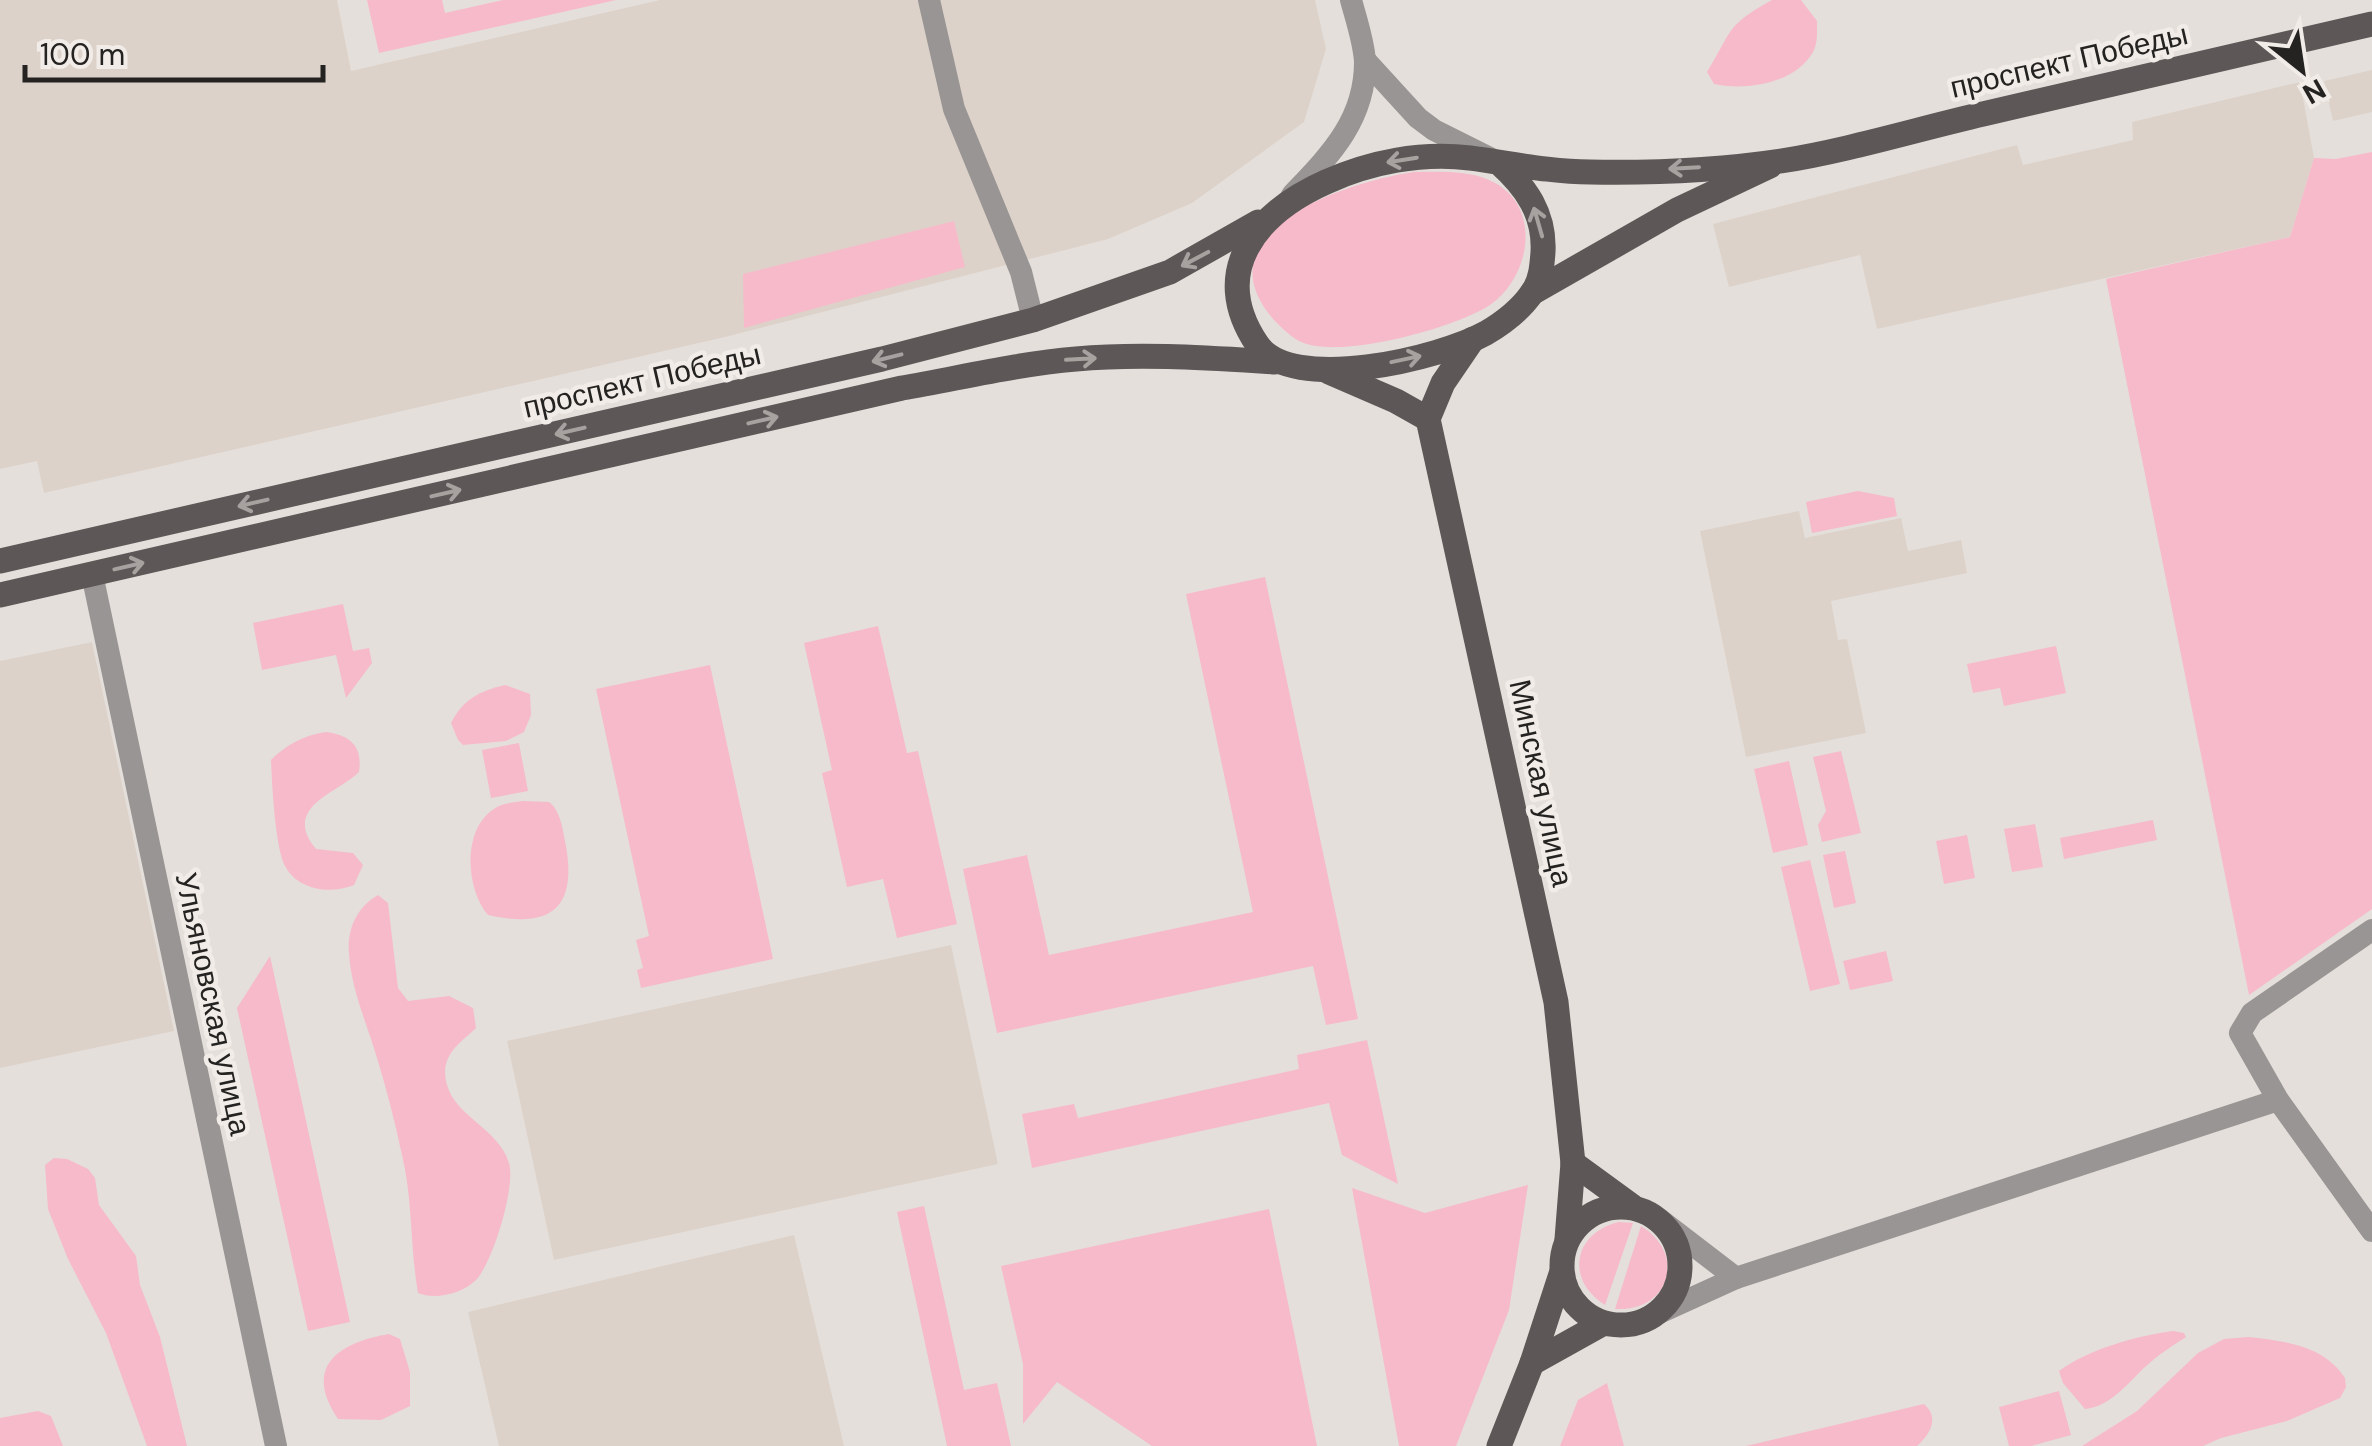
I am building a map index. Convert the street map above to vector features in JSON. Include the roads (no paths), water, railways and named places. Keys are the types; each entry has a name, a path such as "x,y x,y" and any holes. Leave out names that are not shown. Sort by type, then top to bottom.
{"main road":[{"name":"проспект Победы","path":"1499,162 1588,172 1781,161 2372,24"},
{"path":"0,595 902,388 1006,368 1078,358 1275,362 1319,369 1400,361 1474,339 1504,321 1532,293 1542,265 1543,232 1530,198 1518,180 1499,162 1433,156 1400,160 1326,182 1279,209 1247,244 1236,283 1248,328 1260,349 1275,362"},
{"name":"проспект Победы","path":"1532,293 1677,210 1781,161"},
{"name":"проспект Победы","path":"0,561 882,359 1033,320 1170,272 1279,209"},
{"path":"1319,369 1348,378 1428,419 1443,383 1474,339"},
{"name":"Минская улица","path":"1428,419 1556,1002 1573,1163 1567,1238"},
{"path":"1560,1274 1576,1306 1602,1324 1629,1326 1659,1313 1678,1286 1680,1252 1662,1222 1632,1206 1573,1163"},
{"path":"1499,1446 1532,1363 1567,1238 1594,1212 1632,1206"},
{"path":"1532,1363 1602,1324"}],"street":[{"path":"929,0 954,109 1021,272 1033,320"},
{"path":"1279,209 1344,138 1360,97 1365,60 1352,0"},
{"path":"1365,60 1402,104 1426,124 1499,162"},
{"name":"Ульяновская улица","path":"92,574 276,1446"},
{"path":"2372,930 2252,1013 2240,1033 2278,1100 2372,1232"},
{"path":"1659,1313 1736,1278 2278,1100"},
{"path":"1662,1222 1736,1278"}]}
